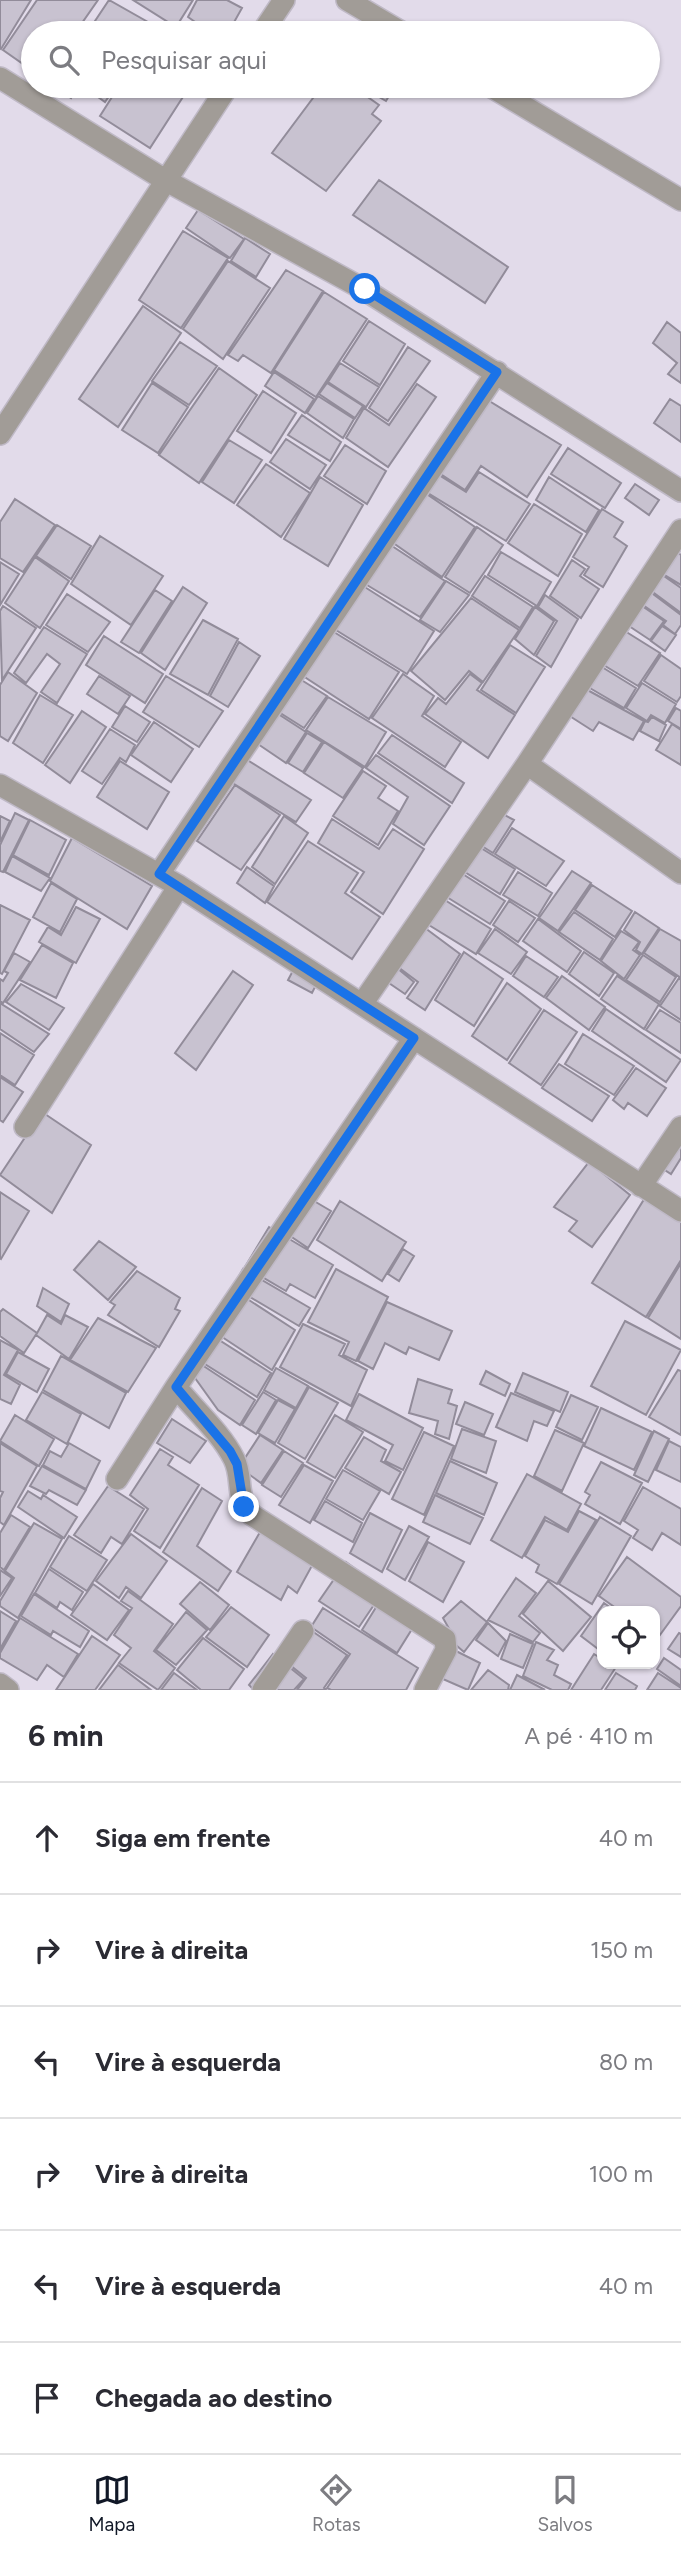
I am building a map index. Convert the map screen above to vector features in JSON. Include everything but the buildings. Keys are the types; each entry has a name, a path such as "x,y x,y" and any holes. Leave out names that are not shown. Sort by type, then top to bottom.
{"street":[{"path":"270,21 284,0"},
{"path":"347,0 383,21"},
{"path":"0,78 21,91"},
{"path":"32,98 165,180 365,289 681,491"},
{"path":"0,434 220,98"},
{"path":"510,98 681,200"},
{"path":"159,874 497,372"},
{"path":"362,1004 527,764 681,530"},
{"path":"527,764 681,873"},
{"path":"0,785 179,886 681,1210"},
{"path":"25,1127 179,886"},
{"path":"117,1479 176,1387 414,1038"},
{"path":"641,1186 681,1127"},
{"path":"176,1387 230,1451 237,1464 244,1507 252,1515 445,1639 446,1650 425,1690"},
{"path":"263,1690 303,1631"},
{"path":"0,1684 8,1690"}],"route":[{"path":"244,1507 237,1464 230,1451 176,1387 414,1038 159,874 497,372 365,289"}]}
